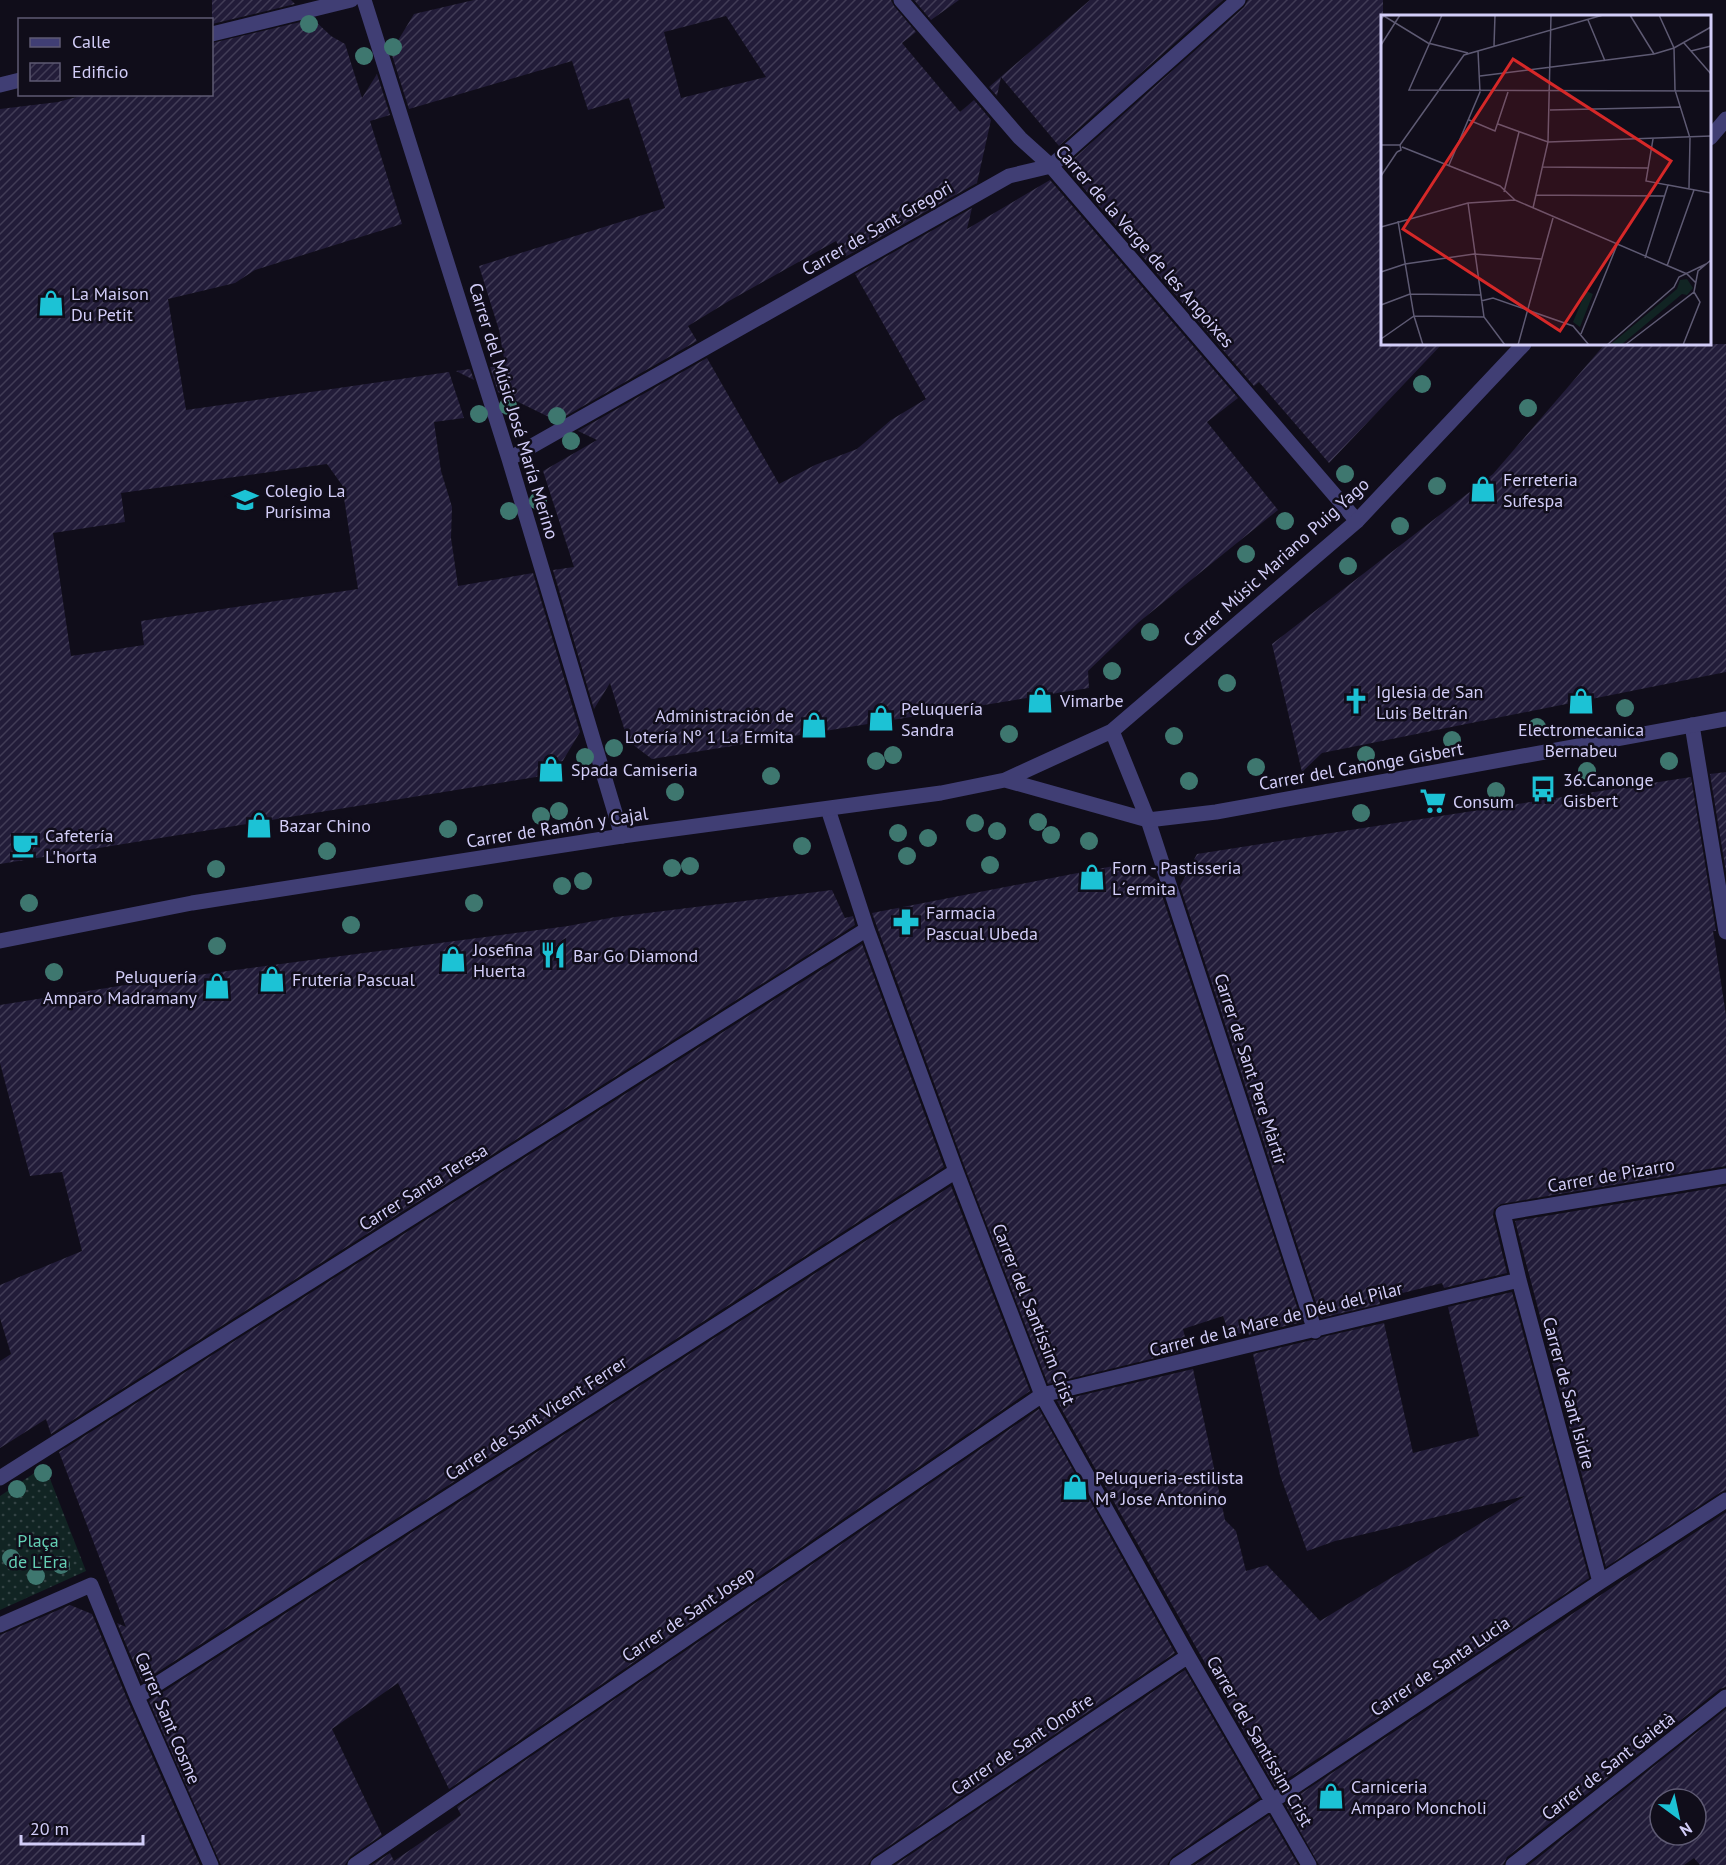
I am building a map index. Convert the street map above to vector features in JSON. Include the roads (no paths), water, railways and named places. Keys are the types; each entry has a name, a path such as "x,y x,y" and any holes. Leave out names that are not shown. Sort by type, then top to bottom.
{"street":[{"path":"213,34 351,0"},
{"name":"Carrer del Músic José María Merino","path":"364,0 509,459 622,836"},
{"name":"Carrer de la Verge de les Angoixes","path":"901,0 1020,138 1051,166 1357,521"},
{"name":"Carrer de Sant Gregori","path":"509,459 1009,176 1051,166 1238,0"},
{"path":"0,85 18,80"},
{"path":"1711,137 1726,119"},
{"name":"Carrer Músic Mariano Puig Yago","path":"1112,731 1357,521 1523,345"},
{"name":"Carrer del Canonge Gisbert","path":"1005,780 1148,820 1216,812 1726,719"},
{"path":"1692,725 1726,932"},
{"path":"1112,731 1148,820"},
{"name":"Carrer de Ramón y Cajal","path":"0,940 192,903 622,836 941,793 1005,780 1112,731"},
{"name":"Carrer del Santíssim Crist","path":"828,809 867,929 1042,1395 1188,1656 1309,1865"},
{"name":"Carrer de Sant Pere Màrtir","path":"1148,820 1315,1331"},
{"name":"Carrer Santa Teresa","path":"0,1478 867,929"},
{"name":"Carrer de Sant Vicent Ferrer","path":"137,1697 956,1171"},
{"name":"Carrer de Pizarro","path":"1503,1213 1726,1176"},
{"name":"Carrer de Sant Isidre","path":"1503,1213 1600,1582"},
{"name":"Carrer de la Mare de Déu del Pilar","path":"1042,1395 1519,1280"},
{"name":"Carrer de Sant Josep","path":"355,1865 1042,1395"},
{"name":"Carrer de Santa Lucia","path":"1177,1865 1726,1500"},
{"name":"Carrer Sant Cosme","path":"0,1625 91,1585 137,1697 211,1865"},
{"name":"Carrer de Sant Onofre","path":"878,1865 1188,1656"},
{"name":"Carrer de Sant Gaietà","path":"1513,1865 1726,1697"}],"place":[{"name":"La Maison Du Petit","path":"51,303"},
{"name":"Ferreteria Sufespa","path":"1483,489"},
{"name":"Colegio La Purísima","path":"245,500"},
{"name":"Vimarbe","path":"1040,700"},
{"name":"Iglesia de San Luis Beltrán","path":"1356,701"},
{"name":"Electromecanica Bernabeu","path":"1581,701"},
{"name":"Peluquería Sandra","path":"881,718"},
{"name":"Administración de Lotería Nº 1 La Ermita","path":"814,725"},
{"name":"Spada Camiseria","path":"551,769"},
{"name":"36.Canonge Gisbert","path":"1543,789"},
{"name":"Consum","path":"1433,801"},
{"name":"Bazar Chino","path":"259,825"},
{"name":"Cafetería L'horta","path":"25,845"},
{"name":"Forn - Pastisseria L´ermita","path":"1092,877"},
{"name":"Farmacia Pascual Ubeda","path":"906,922"},
{"name":"Bar Go Diamond","path":"553,955"},
{"name":"Josefina Huerta","path":"453,959"},
{"name":"Frutería Pascual","path":"272,979"},
{"name":"Peluquería Amparo Madramany","path":"217,986"},
{"name":"Peluqueria-estilista Mª Jose Antonino","path":"1075,1487"},
{"name":"Carniceria Amparo Moncholi","path":"1331,1796"}],"park label":[{"name":"Plaça de L'Era","path":"38,1550"}]}
